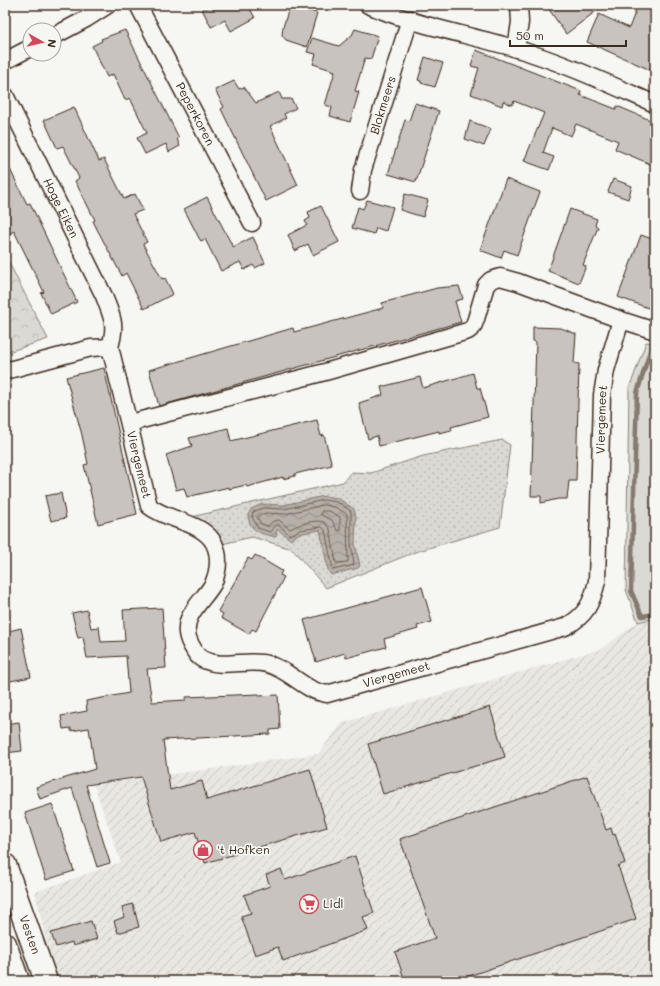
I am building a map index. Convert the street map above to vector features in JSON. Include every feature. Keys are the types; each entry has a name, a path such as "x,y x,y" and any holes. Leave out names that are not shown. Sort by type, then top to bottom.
{"main road":[{"name":"Vesten","path":"5,865 46,981"},
{"path":"5,944 18,981"}],"street":[{"path":"62,31 108,5"},
{"name":"Peperkoren","path":"138,5 252,223"},
{"path":"368,5 410,20 516,49 584,74 655,104"},
{"path":"516,49 520,22 519,5"},
{"name":"Blokmeers","path":"360,191 363,170 410,20"},
{"path":"5,61 22,52"},
{"name":"Hoge Eiken","path":"5,95 104,296 114,322"},
{"name":"Viergemeet","path":"130,423 313,375 468,332 475,323 486,285 491,280 500,277 518,282 655,331"},
{"name":"Viergemeet","path":"114,322 114,332 110,347 130,423 145,497 149,506 160,514 203,531 213,541 218,555 218,569 213,583 192,610 187,626 189,642 198,657 210,663 223,665 255,663 269,664 316,693 327,694 336,693 565,627 577,620 587,609 594,596 597,581 603,382 622,320"},
{"path":"5,371 91,348 110,347"}],"shaded area":[{"path":"655,618 655,981 59,981 49,952 35,892 121,862 94,785 318,754 342,723 601,649 638,622"}],"green space":[{"path":"5,255 48,339 5,353"},
{"path":"646,342 655,343 655,618 638,622 626,590 629,389"},
{"path":"502,440 510,445 500,527 415,552 326,588 292,549 252,537 222,544 191,517 343,482 351,472 371,473 423,456"}],"water":[{"path":"324,496 338,498 354,509 356,517 355,544 360,566 358,568 331,575 328,570 320,530 298,534 291,540 277,529 276,537 261,533 254,529 249,521 248,515 251,509 262,504 283,505"}],"building":[{"path":"211,5 248,5 255,18 231,31 225,20 211,27 202,9"},
{"path":"290,5 317,13 307,47 286,40 282,35"},
{"path":"546,5 604,5 566,34"},
{"path":"638,5 655,11 655,72 587,42 599,14 629,28"},
{"path":"355,29 378,36 371,59 365,58 355,91 359,92 350,122 330,116 332,107 325,105 335,71 313,64 316,54 307,52 312,38 339,46 352,35"},
{"path":"125,30 179,138 177,139 180,146 169,152 166,144 145,154 137,138 147,133 130,98 125,100 113,74 107,77 92,46 102,41 101,39"},
{"path":"476,50 581,91 580,95 616,109 617,106 655,122 655,166 615,149 618,141 576,124 571,136 552,128 543,153 554,157 549,170 524,161 544,113 514,101 512,105 503,101 502,106 471,94 479,68 471,66"},
{"path":"425,57 443,63 435,87 421,83 421,81 418,80"},
{"path":"234,81 239,89 244,87 256,103 279,92 282,99 291,99 296,108 284,114 286,118 270,126 298,185 266,201 221,109 224,107 215,90"},
{"path":"415,103 439,111 416,182 388,174 405,120 409,121"},
{"path":"74,107 99,161 104,159 124,199 135,194 143,210 133,214 147,242 143,244 162,279 165,278 173,294 144,309 126,273 122,276 93,221 95,220 75,181 79,178 63,146 57,148 44,120"},
{"path":"470,121 491,129 484,146 465,139"},
{"path":"5,159 27,204 30,203 77,302 51,314 41,293 44,292 14,231 9,234 5,225"},
{"path":"506,179 540,192 517,255 504,250 501,258 480,250"},
{"path":"613,179 632,186 628,199 608,192"},
{"path":"405,194 428,200 423,217 400,210"},
{"path":"207,197 233,247 253,237 265,263 255,268 253,265 244,270 240,262 221,271 205,239 201,241 184,209"},
{"path":"367,200 393,207 386,231 376,228 374,234 352,228 358,207 363,209"},
{"path":"321,206 339,242 313,255 308,244 295,251 288,235 307,225 305,221 310,218 308,212"},
{"path":"570,209 597,219 595,225 598,227 583,265 586,266 579,283 548,271"},
{"path":"641,235 655,240 655,298 651,309 618,297"},
{"path":"459,286 463,299 455,301 461,322 159,406 149,370 293,328 294,332 383,308 382,303 437,288"},
{"path":"533,327 561,328 576,334 574,363 579,364 576,481 569,481 567,499 558,499 541,503 541,496 531,496 536,342 533,341"},
{"path":"104,368 137,514 98,524 84,465 88,464 82,435 66,377"},
{"path":"473,373 477,388 480,388 488,417 451,427 452,430 439,433 439,431 379,446 377,436 368,439 359,403 383,395 381,387 420,377 423,388"},
{"path":"317,420 321,436 324,435 332,465 295,474 295,476 283,479 283,477 247,487 246,485 229,489 229,487 187,497 184,488 176,490 166,455 192,446 189,438 228,428 231,441"},
{"path":"61,493 66,518 51,521 45,496"},
{"path":"255,555 282,571 280,575 284,577 256,631 252,629 249,634 221,618 223,614 218,611 248,558 252,560"},
{"path":"422,587 432,622 417,626 418,629 384,639 386,647 346,658 345,653 316,662 304,620"},
{"path":"162,608 166,668 147,669 152,702 186,700 186,697 259,694 259,696 278,695 280,729 270,730 270,734 163,740 170,790 202,781 207,800 310,769 327,827 205,863 195,832 161,842 141,777 86,785 110,863 97,867 72,788 40,799 36,787 95,769 89,728 71,731 71,728 63,729 61,716 87,711 86,701 129,693 126,656 87,658 83,637 78,638 72,613 87,610 91,628 99,627 101,642 125,641 123,610"},
{"path":"21,628 31,677 5,682 5,632"},
{"path":"490,707 505,757 383,794 368,744"},
{"path":"19,722 22,751 5,753 5,724"},
{"path":"587,776 606,830 611,828 613,835 615,834 625,863 618,866 636,919 454,981 405,981 395,952 435,938 400,839"},
{"path":"52,804 74,871 46,880 25,813"},
{"name":"Lidl","path":"355,856 374,913 363,917 368,930 283,961 278,947 255,955 241,916 251,913 244,895 270,886 266,875 281,869 285,880"},
{"path":"133,904 139,927 118,933 114,921 124,917 122,907"},
{"path":"91,921 97,939 73,946 72,942 56,947 51,933"}],"waterway":[{"path":"650,351 637,393 631,591 642,616 655,614"}],"place":[{"name":"'t Hofken","path":"203,850"},
{"name":"Lidl","path":"309,904"}]}
